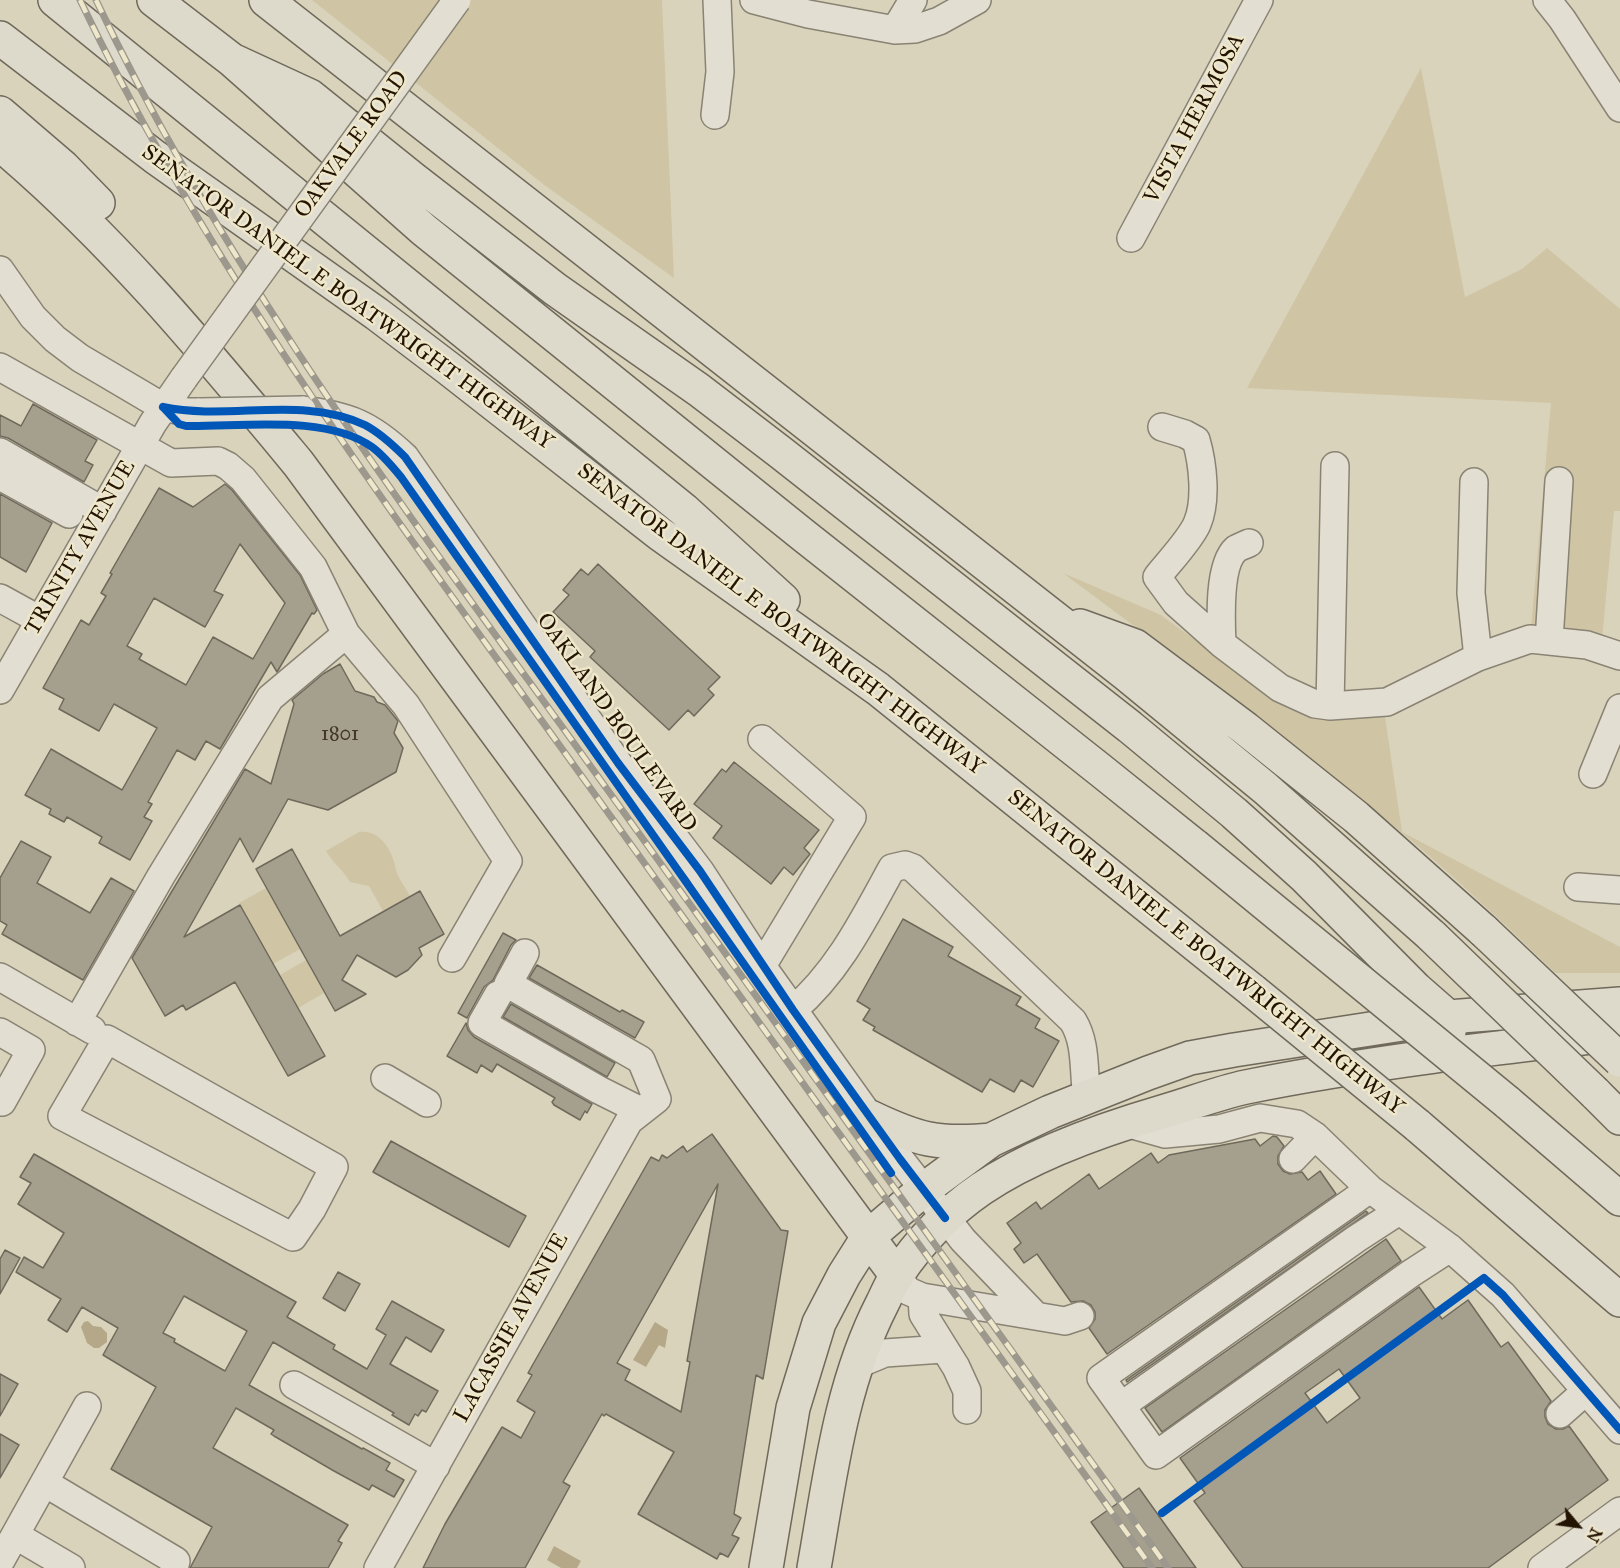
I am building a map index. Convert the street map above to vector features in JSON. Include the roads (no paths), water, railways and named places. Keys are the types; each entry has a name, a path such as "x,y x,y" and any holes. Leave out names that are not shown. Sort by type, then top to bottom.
{"highway":[{"path":"55,0 684,510 878,689"},
{"path":"154,0 232,60 424,230 803,535 1100,769 1507,1102 1620,1199"},
{"path":"266,0 1056,618 1265,788 1432,936 1620,1118"},
{"name":"SENATOR DANIEL E BOATWRIGHT HIGHWAY","path":"0,38 155,157 377,314 660,534 878,689 1417,1125 1620,1300"},
{"path":"232,60 310,96 555,289 699,390 1104,706 1269,844 1338,909 1416,989 1448,1017 1450,1028 1447,1040 1417,1057"},
{"path":"0,113 63,166 174,284 230,358 298,463"},
{"path":"0,144 47,184 105,241 298,463 897,1276"},
{"path":"1056,618 1135,646 1246,729 1356,817 1484,931 1620,1060"},
{"path":"766,1568 793,1408 819,1323 844,1275 868,1237 923,1190 991,1140 1087,1097 1190,1058 1448,1017 1620,1004"},
{"path":"814,1568 839,1426 856,1365 878,1313 897,1276 922,1243 945,1218 981,1189 1016,1169 1126,1123 1243,1088 1417,1057 1620,1034"},
{"path":"870,1117 919,1138 963,1142 991,1140"}],"street":[{"name":"OAKVALE ROAD","path":"163,407 457,0"},
{"path":"715,115 720,72 717,0"},
{"path":"754,0 808,14 895,30 915,29 939,21 977,0"},
{"path":"895,30 913,0"},
{"name":"VISTA HERMOSA","path":"1131,238 1259,0"},
{"path":"1547,0 1620,108"},
{"name":"OAKLAND BOULEVARD","path":"0,270 33,317 55,339 80,358 163,407 187,412 302,410 350,419 367,426 405,457 618,763 700,871 762,966 923,1190 963,1240 1035,1315"},
{"path":"0,368 171,463 218,461 228,466 243,479 313,567 346,634 406,705 508,861 452,958"},
{"name":"TRINITY AVENUE","path":"0,690 163,407"},
{"path":"1162,427 1196,440 1201,458 1203,484 1197,525 1157,577 1176,603 1222,644 1280,688 1315,704 1330,706 1387,702 1478,657 1530,639 1587,645 1620,656"},
{"path":"0,452 98,519"},
{"path":"1330,706 1335,466"},
{"path":"0,476 98,519"},
{"path":"1549,641 1559,481"},
{"path":"1474,482 1471,593 1478,657"},
{"path":"1222,644 1221,612 1224,570 1235,549 1249,543"},
{"path":"0,598 40,620"},
{"path":"77,1022 270,698 346,634"},
{"path":"1593,774 1620,708"},
{"path":"762,739 852,817 762,966"},
{"path":"793,1010 808,998 843,954 892,868 905,865 913,868 1074,1021 1081,1033 1083,1043 1087,1097"},
{"path":"1578,887 1620,890"},
{"path":"498,995 482,1023 599,1090 649,1105 641,1060 508,984 525,953"},
{"path":"0,977 334,1167 312,1209 292,1237 62,1116 107,1039"},
{"path":"0,1032 31,1050 2,1102"},
{"path":"386,1077 427,1104"},
{"name":"LACASSIE AVENUE","path":"388,1565 436,1466 628,1121 649,1105"},
{"path":"1126,1123 1165,1134 1219,1130 1260,1118 1297,1124 1315,1136 1370,1188 1450,1248 1503,1296 1620,1430"},
{"path":"1293,1159 1315,1136"},
{"path":"1370,1188 1101,1378 1156,1455 1450,1248"},
{"path":"1121,1406 1399,1211"},
{"path":"897,1276 908,1291 922,1297 1065,1321 1080,1316"},
{"path":"922,1297 923,1314 956,1367 967,1391 967,1410"},
{"path":"856,1365 885,1353 943,1349"},
{"path":"294,1385 436,1466"},
{"path":"1560,1414 1586,1391"},
{"path":"0,1562 87,1406"},
{"path":"45,1483 176,1561 174,1568"},
{"path":"1542,1568 1620,1511"},
{"path":"15,1535 71,1568"}],"railway":[{"path":"80,0 130,99 185,196 303,384 430,566 1152,1568"},
{"path":"96,0 146,99 200,196 258,291 319,384 446,566 1168,1568"}]}
